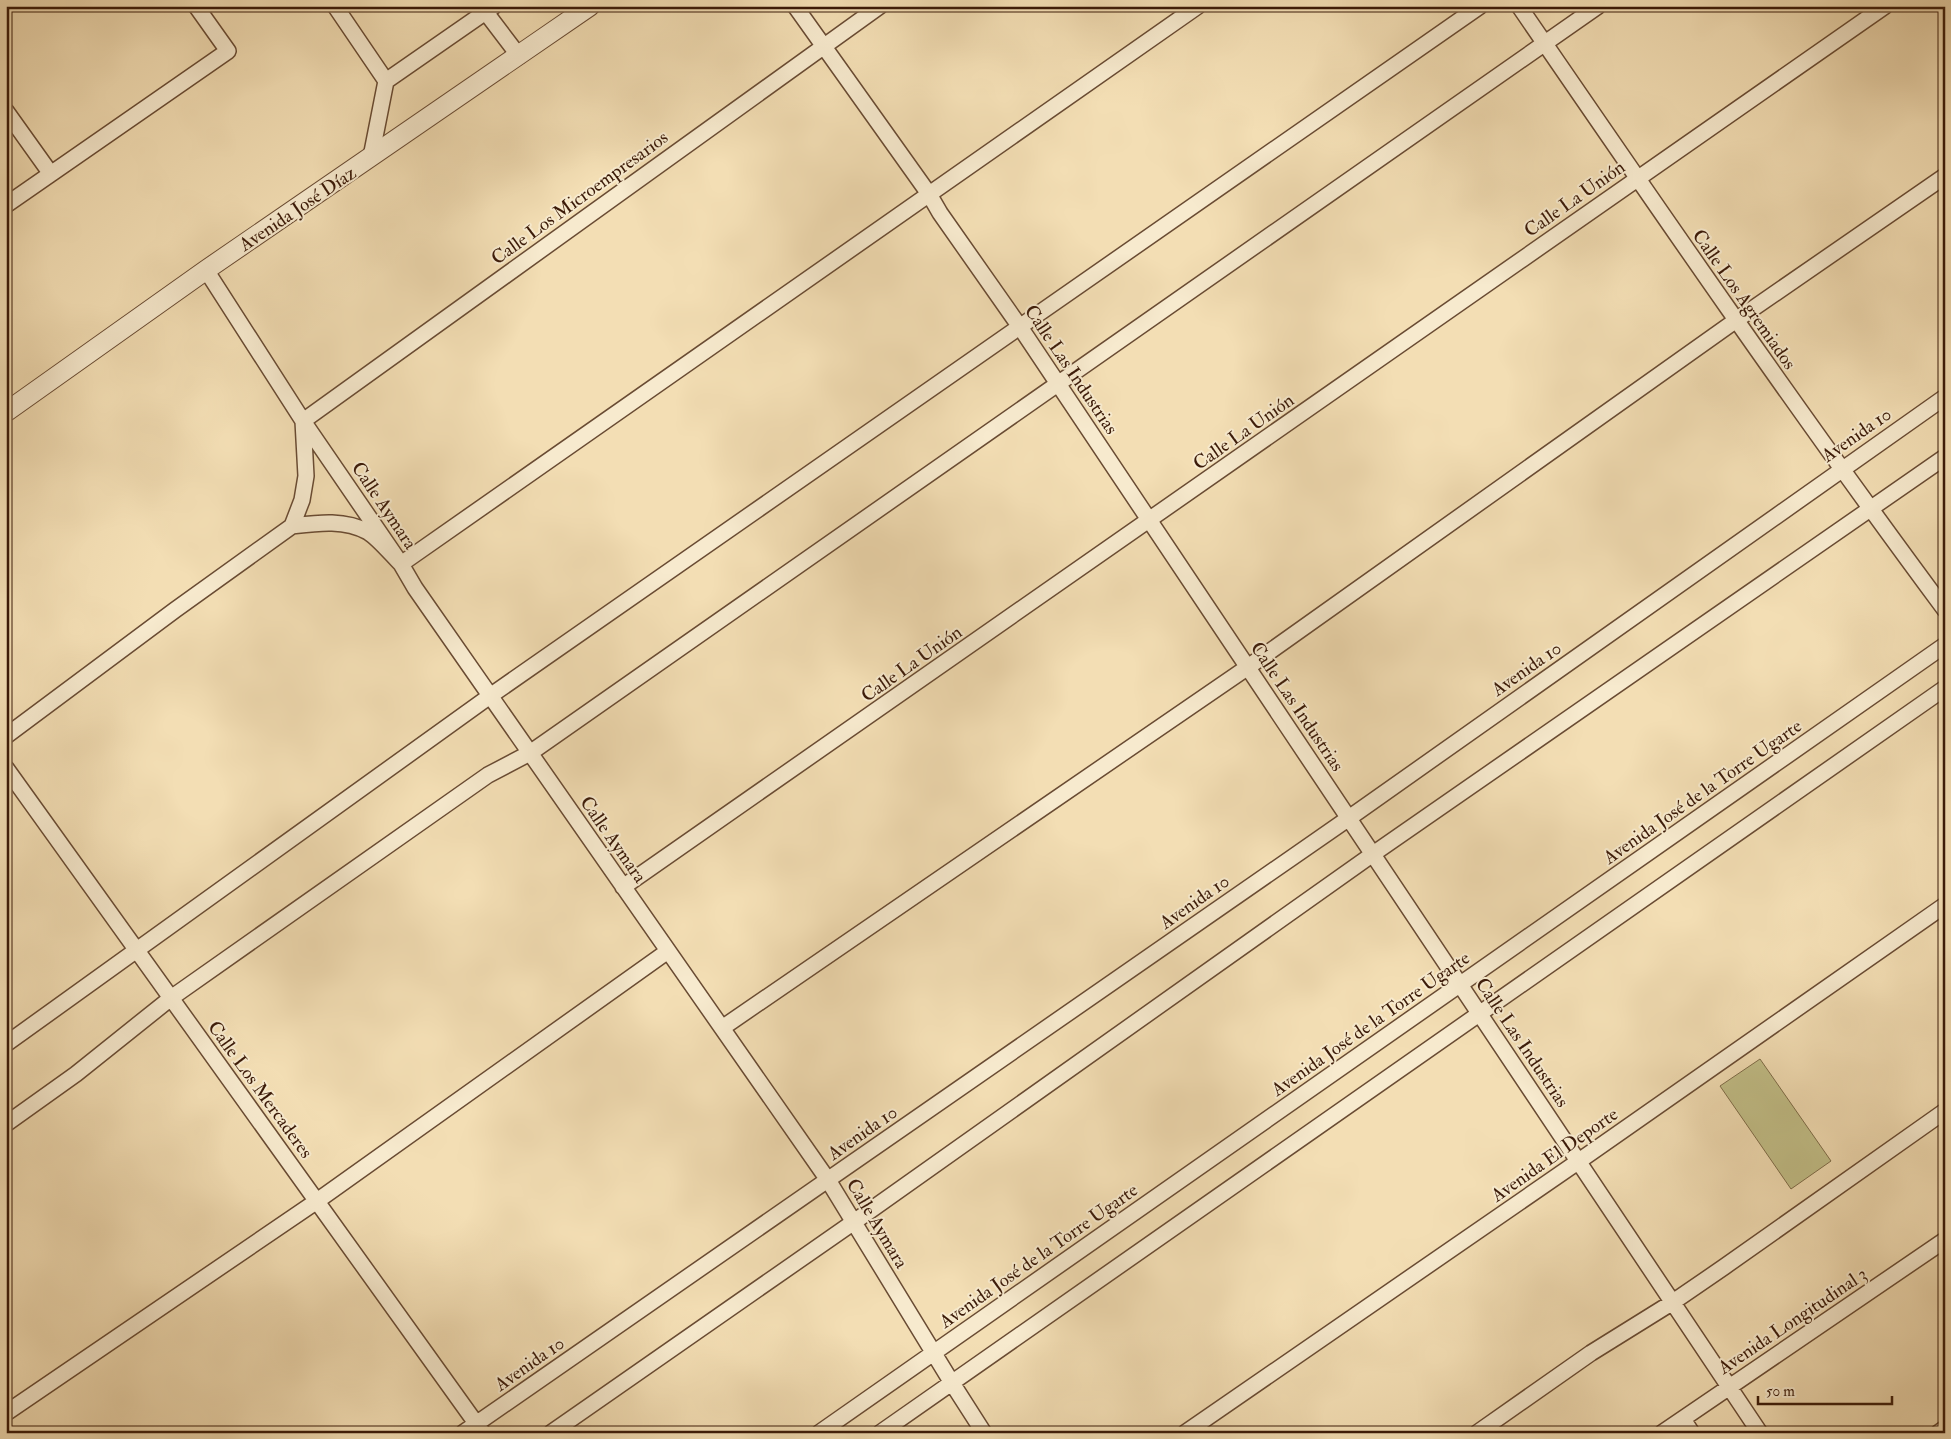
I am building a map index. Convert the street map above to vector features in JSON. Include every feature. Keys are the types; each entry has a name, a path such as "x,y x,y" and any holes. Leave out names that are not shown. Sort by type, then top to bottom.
{"street":[{"path":"6,205 228,51 196,6"},
{"path":"335,6 386,81"},
{"name":"Avenida José Díaz","path":"6,412 206,270 590,6"},
{"name":"Calle Las Industrias","path":"795,6 929,194 940,213 1058,383 1760,1433"},
{"name":"Calle Los Microempresarios","path":"303,421 880,6"},
{"path":"6,736 175,610 292,526 325,522 344,524 368,532 401,564 1198,6"},
{"path":"6,1044 490,696 1480,6"},
{"name":"Calle Los Agremiados","path":"1520,6 1735,321 1870,510 1945,610"},
{"path":"6,1124 76,1074 171,998 488,775 530,753 1598,6"},
{"name":"Calle La Unión","path":"623,887 1150,521 1885,6"},
{"path":"370,157 386,81 487,8 519,56"},
{"path":"6,112 51,174"},
{"path":"722,1028 1248,667 1735,321 1945,176"},
{"name":"Calle Aymara","path":"206,270 303,421 401,564 415,588 828,1180 984,1433"},
{"name":"Avenida 10","path":"463,1433 480,1428 828,1180 1349,818 1945,396"},
{"path":"292,526 302,500 306,476 303,421"},
{"path":"551,1433 1373,854 1945,457"},
{"name":"Avenida José de la Torre Ugarte","path":"819,1433 1945,645"},
{"path":"880,1433 1945,688"},
{"name":"Calle Los Mercaderes","path":"6,768 480,1428"},
{"name":"Avenida El Deporte","path":"1185,1433 1579,1162 1945,905"},
{"path":"6,1413 317,1201 668,951"},
{"path":"1477,1433 1591,1353 1673,1302 1945,1110"},
{"name":"Avenida Longitudinal 3","path":"1662,1433 1945,1240"},
{"path":"1683,1419 1692,1433"},
{"path":"1938,1433 1945,1428"}],"shaded area":[{"path":"1760,1059 1831,1161 1791,1189 1720,1086"}]}
